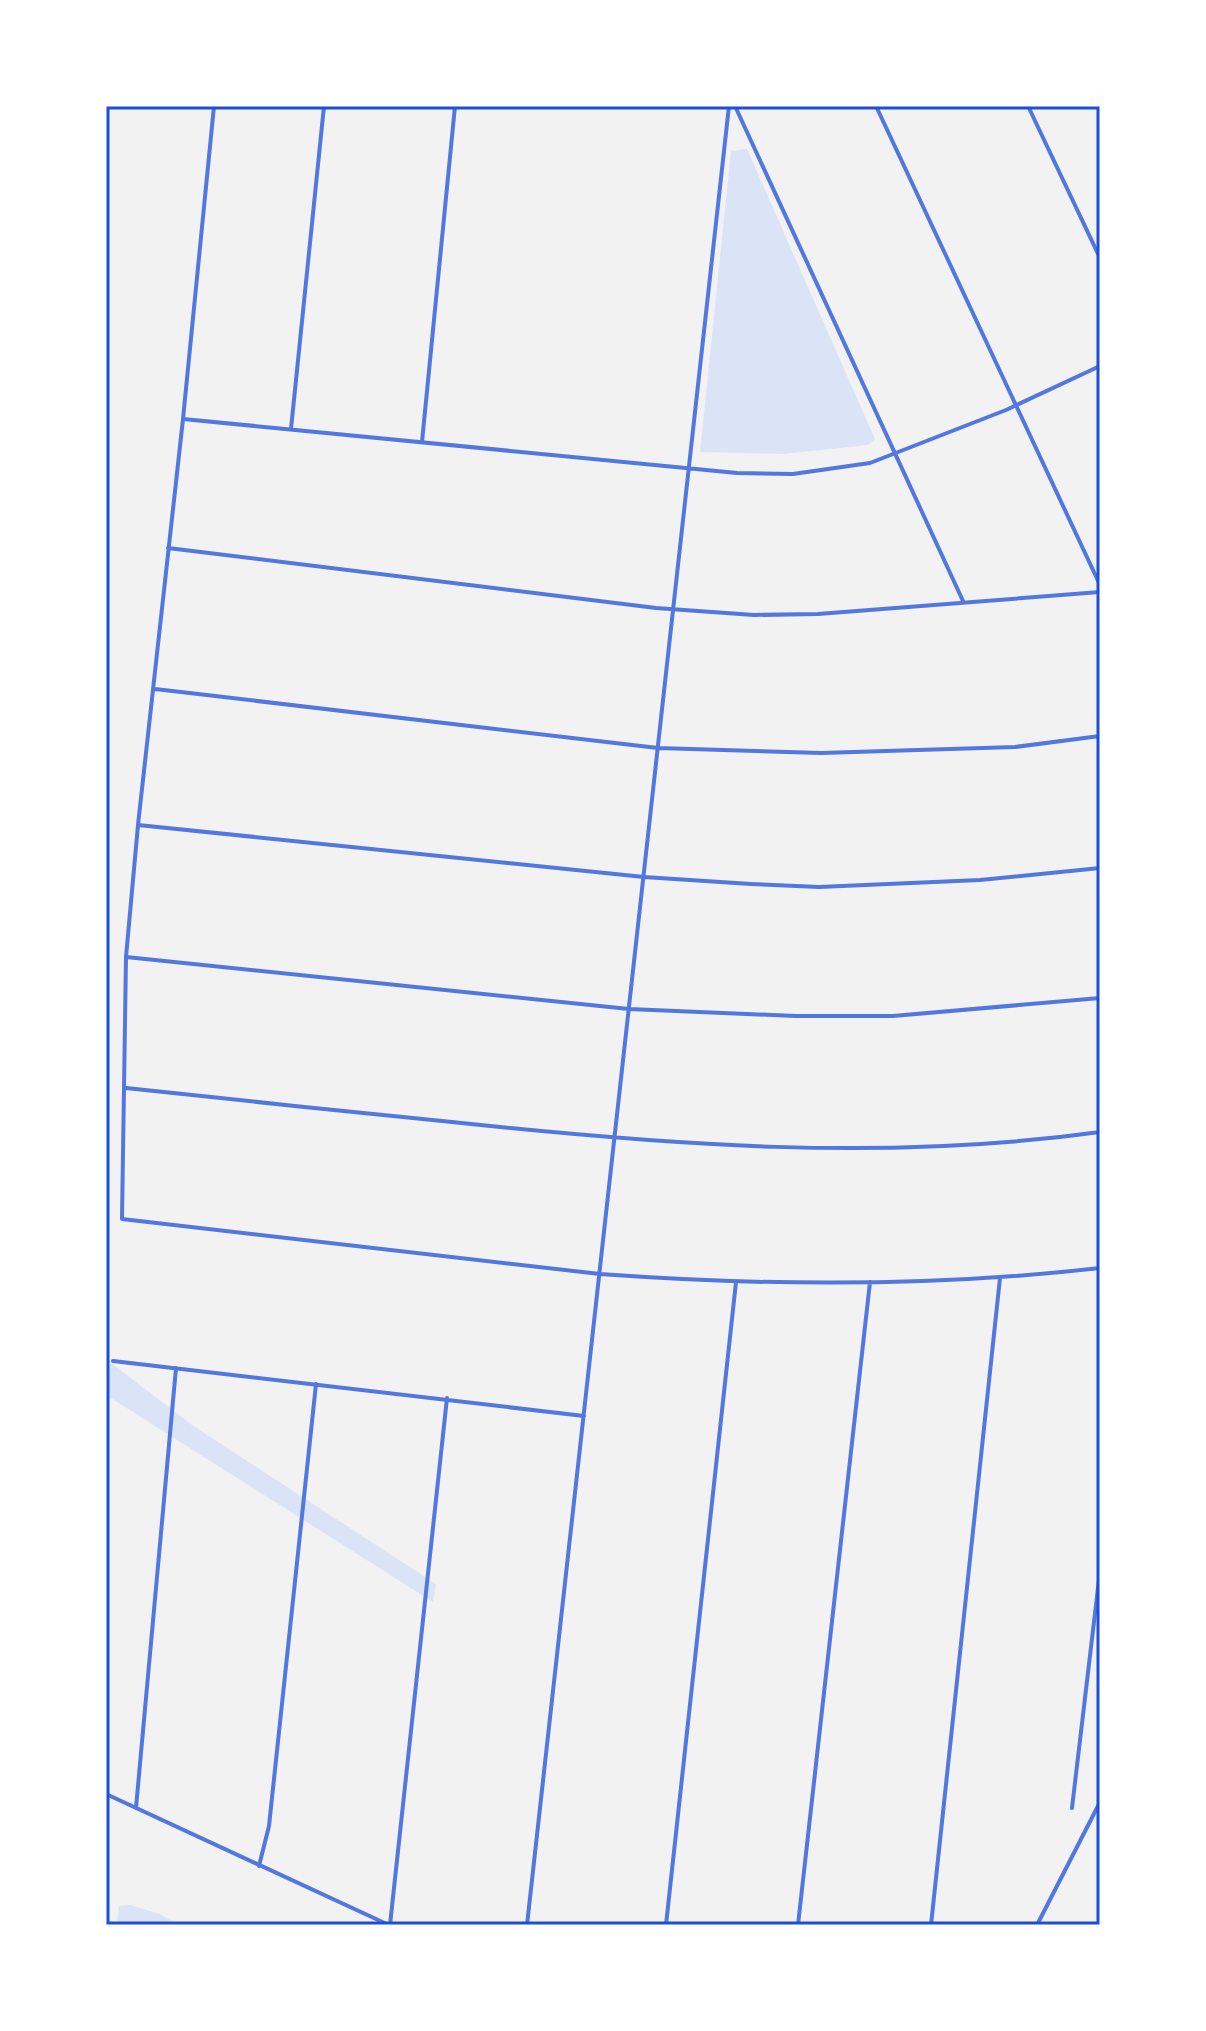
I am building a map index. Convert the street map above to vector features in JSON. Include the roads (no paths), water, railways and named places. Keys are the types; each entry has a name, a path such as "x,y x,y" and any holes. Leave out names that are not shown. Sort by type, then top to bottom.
{"street":[{"path":"214,106 126,957 122,1219 600,1274 736,1282 1000,1278 1100,1268"},
{"path":"291,429 324,106"},
{"path":"422,442 455,106"},
{"path":"732,106 897,453 963,601"},
{"path":"527,1925 732,106"},
{"path":"876,106 1100,585"},
{"path":"1028,106 1100,258"},
{"path":"183,419 737,473 793,474 870,463 1016,405 1100,366"},
{"path":"168,548 674,610 754,615 818,614 1100,592"},
{"path":"154,689 658,748 836,753 1015,747 1100,736"},
{"path":"138,825 644,877 819,887 980,880 1100,868"},
{"path":"126,957 629,1009 782,1016 893,1016 1100,998"},
{"path":"125,1088 615,1139 805,1148 986,1143 1100,1132"},
{"path":"931,1925 1000,1278"},
{"path":"666,1925 736,1282"},
{"path":"798,1925 870,1282"},
{"path":"113,1361 584,1416"},
{"path":"136,1808 176,1368"},
{"path":"259,1866 269,1826 316,1384"},
{"path":"106,1794 389,1925 447,1398"},
{"path":"1072,1808 1100,1571"},
{"path":"1037,1925 1100,1802"}]}
